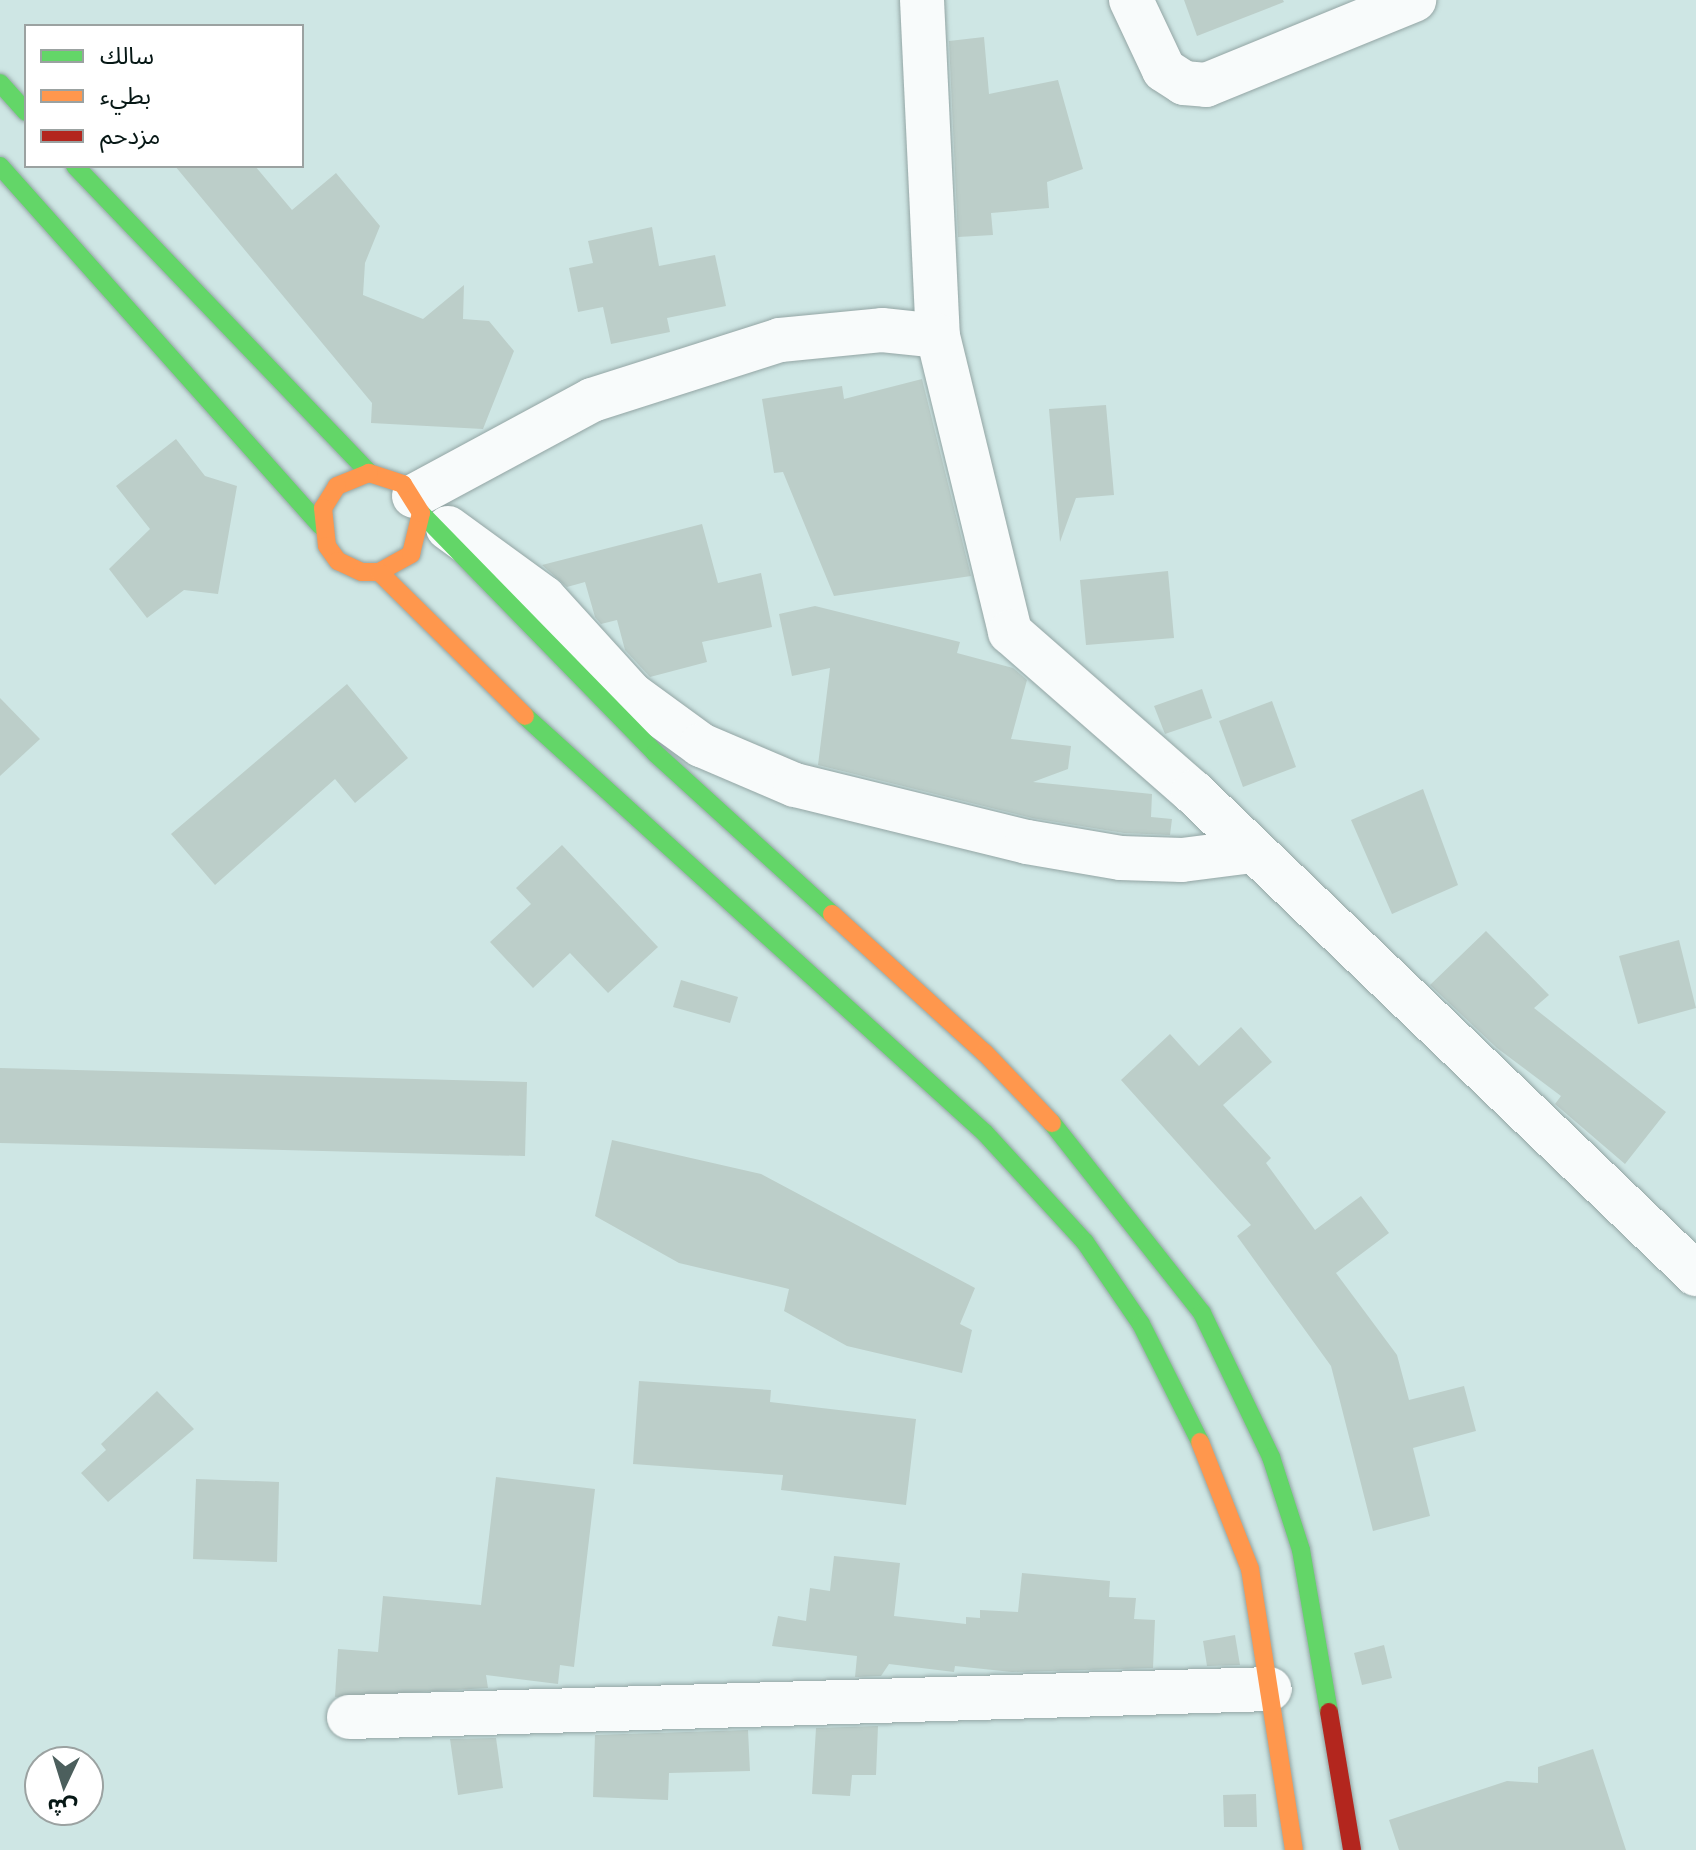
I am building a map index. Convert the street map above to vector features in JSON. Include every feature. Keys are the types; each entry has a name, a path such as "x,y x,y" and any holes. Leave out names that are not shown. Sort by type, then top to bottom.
{"main road":[{"path":"0,83 24,110"},
{"path":"0,166 321,526 338,561 362,572 379,572 411,554 419,538 418,506"},
{"path":"77,168 369,473"},
{"path":"321,526 323,508 337,486 369,473 387,475 655,753 985,1053 1077,1149 1202,1313 1271,1457 1301,1550 1352,1850"},
{"path":"379,572 563,754 985,1133 1085,1242 1141,1324 1218,1479 1250,1569 1294,1850"}],"street":[{"path":"922,0 938,336 1010,632 1252,851 1696,1274"},
{"path":"1131,0 1164,70 1184,83 1206,85 1414,0"},
{"path":"938,336 882,330 780,340 592,400 418,506 500,562 544,598 642,702 701,745 795,785 1027,842 1121,858 1182,860 1252,851"},
{"path":"349,1717 1270,1689"}],"building":[{"path":"1184,0 1283,0 1284,2 1197,36"},
{"path":"984,37 989,94 1058,80 1083,169 1047,182 1049,208 991,213 993,235 958,237 949,41"},
{"path":"177,168 257,168 292,210 336,173 380,226 365,263 363,295 423,319 464,285 463,319 489,321 514,351 483,429 371,423 372,403"},
{"path":"652,227 659,266 715,255 726,306 667,318 670,332 611,344 603,307 578,312 569,268 593,263 588,241"},
{"path":"922,379 971,576 834,596 783,472 774,473 762,399 842,386 844,399"},
{"path":"1106,405 1114,495 1076,498 1060,542 1049,409"},
{"path":"176,439 205,476 237,486 218,594 184,590 147,618 109,569 150,529 116,486"},
{"path":"702,524 718,583 761,573 772,627 702,642 707,662 650,677 625,650 617,620 601,624 595,617 585,582 567,587 542,565"},
{"path":"1168,571 1174,638 1086,645 1080,580"},
{"path":"815,606 960,642 957,653 1013,668 1027,680 1011,739 1071,746 1068,769 1033,782 1152,794 1151,817 1172,819 1170,835 1124,833 1032,818 818,765 830,668 792,676 779,614"},
{"path":"347,684 408,758 355,803 335,779 215,885 171,834"},
{"path":"1202,689 1212,718 1165,734 1154,706"},
{"path":"0,698 40,739 0,776"},
{"path":"1272,701 1296,767 1243,787 1219,721"},
{"path":"1423,789 1458,885 1392,914 1351,820"},
{"path":"562,845 658,947 608,993 570,953 533,988 490,942 531,904 516,888"},
{"path":"1486,931 1549,995 1534,1008 1666,1112 1625,1164 1555,1104 1561,1096 1497,1048 1430,985"},
{"path":"1679,940 1696,1008 1638,1024 1619,956"},
{"path":"681,980 738,997 730,1023 673,1007"},
{"path":"1241,1027 1272,1062 1223,1105 1271,1158 1266,1163 1315,1230 1361,1196 1389,1233 1336,1273 1397,1355 1409,1400 1464,1386 1476,1431 1413,1448 1430,1516 1373,1531 1331,1366 1237,1236 1251,1225 1121,1080 1170,1034 1199,1066"},
{"path":"0,1068 527,1082 525,1156 0,1143"},
{"path":"612,1140 761,1174 975,1288 960,1324 972,1330 962,1373 847,1346 784,1311 789,1289 679,1263 595,1216"},
{"path":"639,1381 771,1390 770,1402 916,1419 906,1505 781,1490 783,1475 633,1464"},
{"path":"157,1391 194,1429 108,1502 81,1473 106,1450 101,1444"},
{"path":"496,1477 595,1489 574,1667 560,1665 558,1684 486,1675 488,1688 335,1697 338,1649 378,1652 383,1596 481,1605"},
{"path":"196,1479 279,1482 277,1562 193,1559"},
{"path":"834,1556 900,1563 894,1616 966,1624 966,1617 980,1618 980,1610 1018,1612 1022,1573 1110,1581 1109,1597 1136,1598 1134,1619 1155,1620 1153,1668 1012,1672 955,1666 954,1672 889,1664 881,1676 855,1677 857,1656 772,1646 778,1616 806,1621 810,1588 830,1591"},
{"path":"1235,1635 1240,1665 1207,1666 1203,1641"},
{"path":"1384,1645 1392,1678 1362,1685 1354,1653"},
{"path":"878,1726 876,1775 852,1775 850,1796 812,1794 816,1728"},
{"path":"748,1730 750,1771 669,1773 668,1800 593,1797 595,1735"},
{"path":"496,1738 503,1788 458,1795 450,1739"},
{"path":"1593,1749 1626,1850 1399,1850 1389,1820 1507,1781 1538,1783 1538,1767"},
{"path":"1256,1794 1257,1827 1224,1827 1223,1795"}],"traffic: fast":[{"path":"0,83 24,110"},
{"path":"0,166 321,526"},
{"path":"77,168 369,473"},
{"path":"421,513 655,753 832,914"},
{"path":"525,716 985,1133 1085,1242 1141,1324 1200,1442"},
{"path":"1052,1123 1202,1313 1271,1457 1301,1550 1329,1712"}],"traffic: slow":[{"path":"379,572 411,554 421,513 403,484 369,473 337,486 323,508 327,546 338,561 362,572 379,572 525,716"},
{"path":"832,914 985,1053 1052,1123"},
{"path":"1200,1442 1250,1569 1294,1850"}],"traffic: jam":[{"path":"1329,1712 1352,1850"}]}
